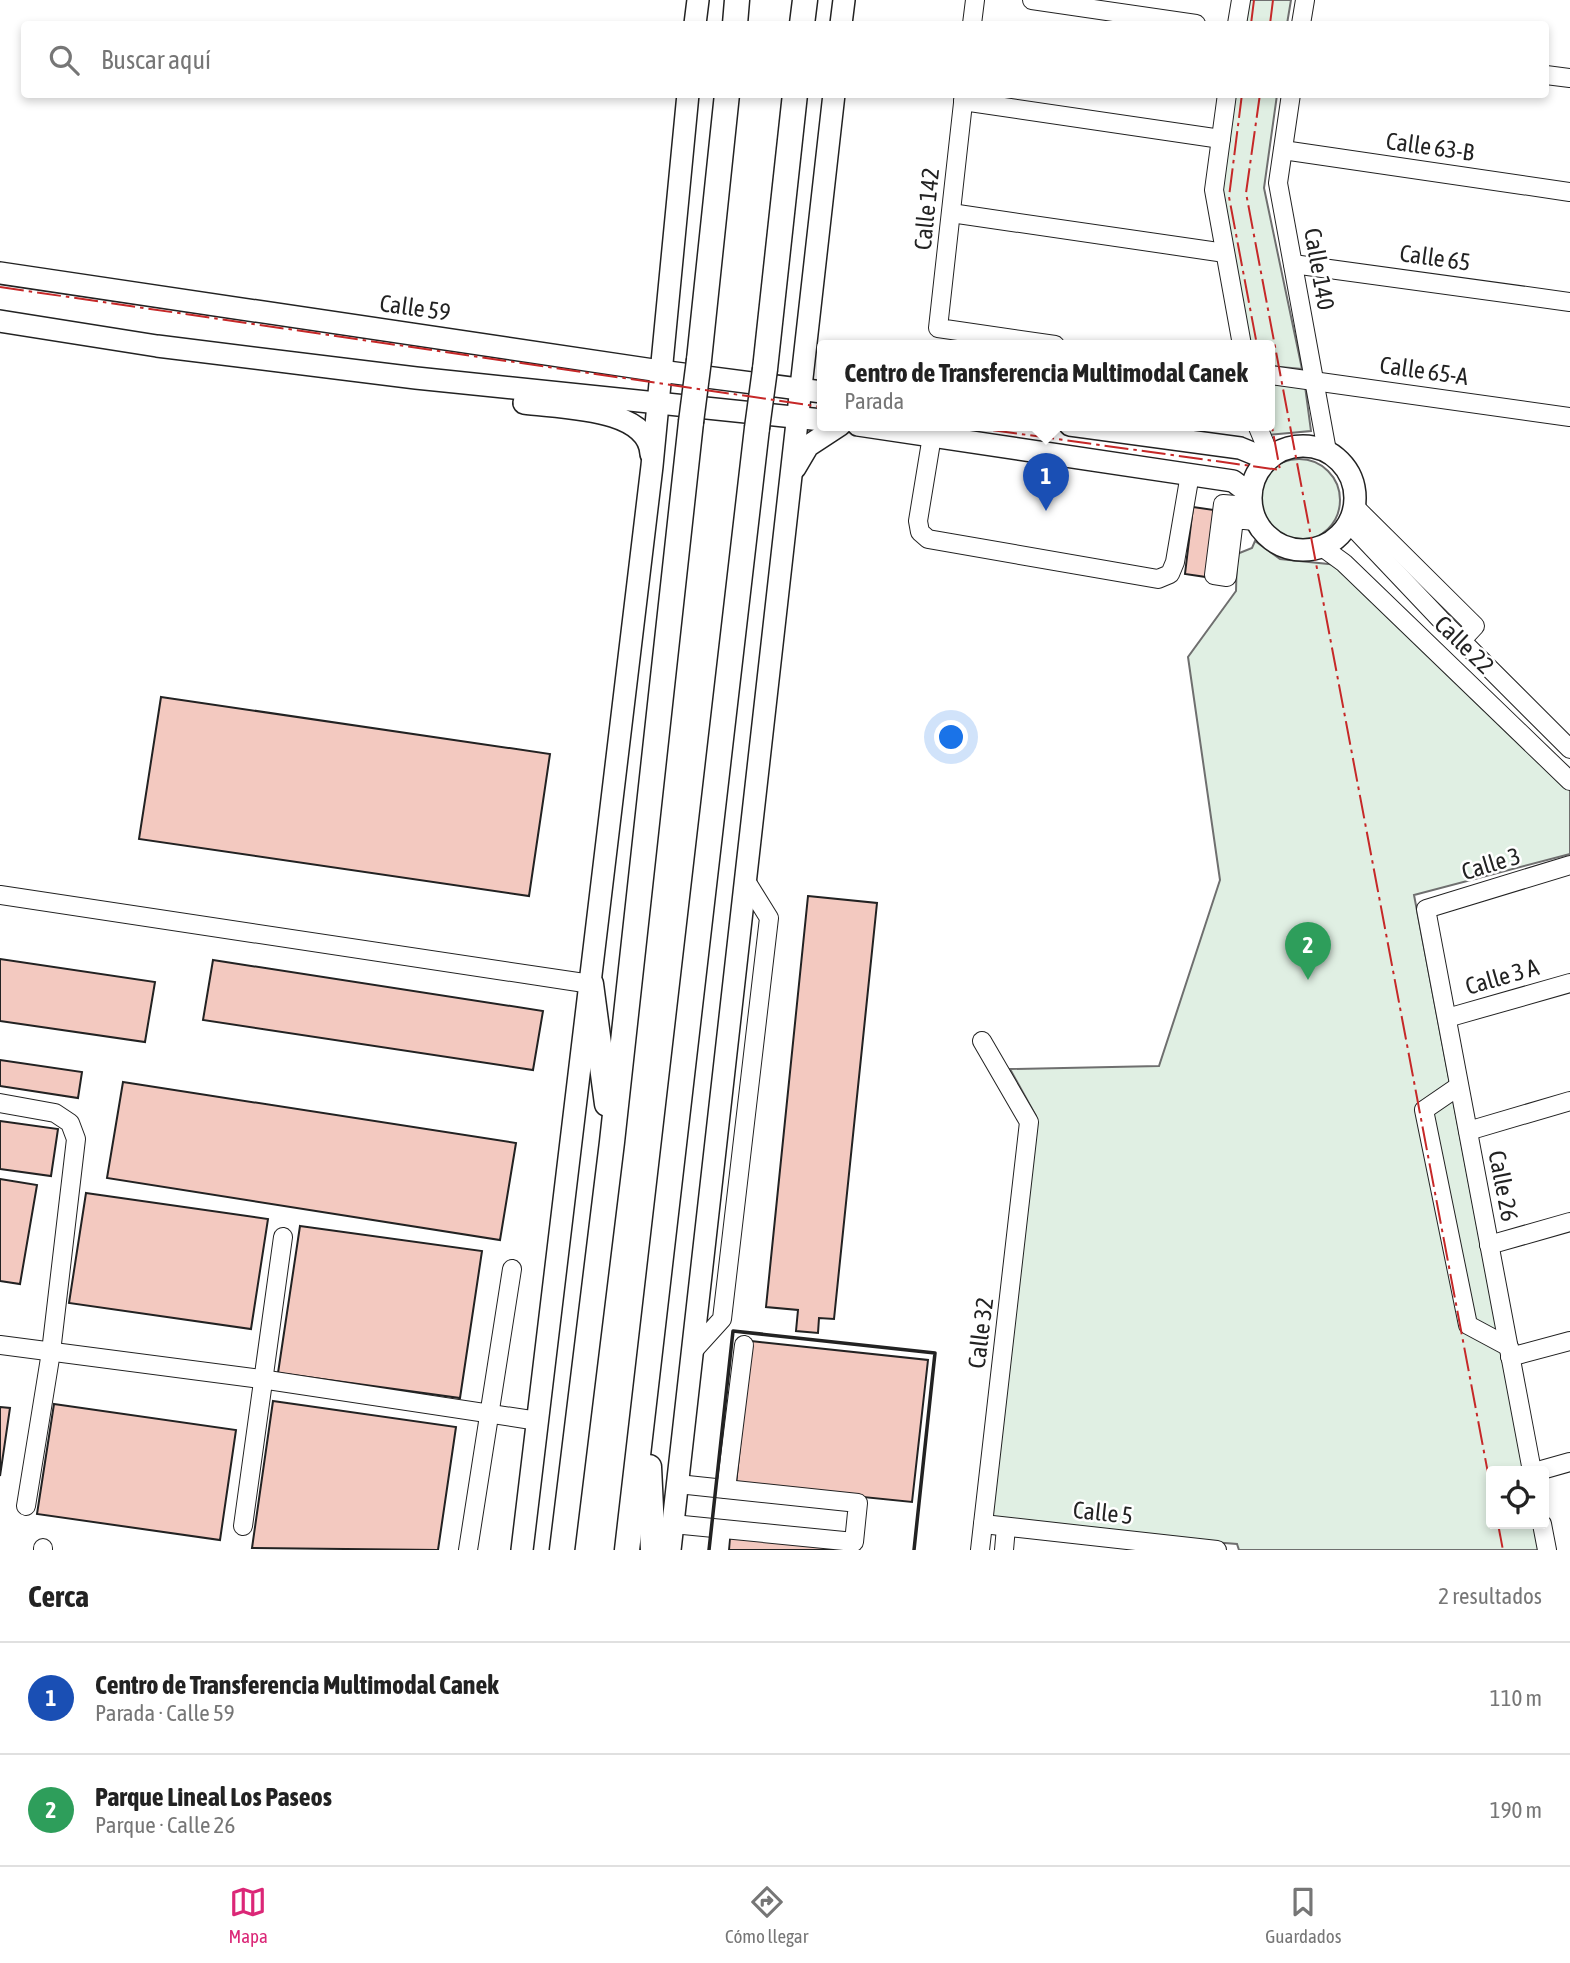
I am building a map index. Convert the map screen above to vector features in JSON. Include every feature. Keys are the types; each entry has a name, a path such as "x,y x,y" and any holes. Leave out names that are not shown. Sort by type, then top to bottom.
{"highway":[{"path":"735,21 737,0"},
{"path":"802,21 805,0"},
{"path":"562,1550 612,1142 727,98"},
{"path":"627,1550 765,369 794,98"},
{"path":"591,984 612,1142"},
{"path":"645,1388 653,1550"}],"main road":[{"path":"695,21 698,0"},
{"path":"841,21 844,0"},
{"path":"523,1550 652,466 688,98"},
{"path":"670,1550 790,477 798,416 812,391 834,98"},
{"name":"Calle 59","path":"0,273 812,391"},
{"path":"0,321 157,346 416,378 817,419"},
{"path":"416,378 510,401 625,418 644,432 651,444 652,466"},
{"path":"790,477 808,446 831,431"},
{"path":"898,431 1233,481 1245,490 1246,515 1270,539 1291,549 1322,547 1338,537 1352,515 1355,490 1350,475 1340,461 1327,451 1298,445 1269,458 1253,481 1246,515"},
{"path":"1114,431 1240,448 1269,458"}],"street":[{"path":"972,21 975,0"},
{"path":"1031,0 1175,21"},
{"path":"1238,21 1241,0"},
{"path":"1302,21 1305,0"},
{"path":"1549,75 1570,78"},
{"path":"964,98 1221,139"},
{"name":"Calle 142","path":"964,98 938,328 1021,340"},
{"path":"1226,98 1214,190 1241,340"},
{"name":"Calle 140","path":"1290,98 1278,183 1327,451"},
{"name":"Calle 63-B","path":"1283,150 1570,192"},
{"path":"951,213 1225,253"},
{"name":"Calle 65","path":"1293,264 1570,302"},
{"name":"Calle 65-A","path":"1275,376 1570,417"},
{"path":"1259,431 1269,458"},
{"path":"932,436 918,521 920,533 928,539 1158,579 1170,574 1175,562 1190,474"},
{"name":"Calle 22","path":"1352,515 1461,641 1570,749"},
{"name":"Calle 22","path":"1322,547 1343,563 1570,781"},
{"name":"Calle 3","path":"1426,909 1570,865"},
{"path":"0,895 591,984"},
{"name":"Calle 26","path":"1426,909 1531,1466"},
{"name":"Calle 3 A","path":"1447,1018 1570,983"},
{"name":"Calle 32","path":"980,1550 1029,1122 982,1041"},
{"path":"1459,1086 1424,1110 1468,1325 1510,1352 1570,1341"},
{"path":"1468,1131 1570,1101"},
{"path":"0,1103 55,1113 70,1123 76,1139 51,1352 26,1506"},
{"path":"1489,1245 1570,1222"},
{"path":"243,1526 261,1379 284,1237"},
{"path":"468,1550 512,1269"},
{"path":"0,1345 261,1379 538,1421"},
{"path":"726,1489 744,1345"},
{"path":"1549,1468 1570,1462"},
{"path":"673,1524 854,1542 858,1503 678,1484"},
{"name":"Calle 5","path":"983,1524 1217,1550"},
{"path":"1004,1550 1006,1527"},
{"path":"719,1550 721,1529"},
{"path":"1543,1529 1547,1550"}],"green space":[{"path":"1246,0 1291,0 1288,21 1242,21"},
{"path":"1233,98 1277,98 1264,188 1302,369 1275,366 1275,340 1248,340 1220,190"},
{"path":"1275,381 1305,386 1311,431 1266,435 1265,431 1275,431"},
{"path":"1299,459 1315,462 1328,471 1337,484 1340,500 1337,516 1328,529 1315,538 1299,541 1283,538 1270,529 1261,516 1258,500 1261,484 1270,471 1283,462"},
{"path":"1255,541 1280,559 1338,565 1570,790 1570,854 1414,895 1523,1466 1486,1466 1486,1529 1535,1529 1539,1550 1239,1550 1237,1544 983,1524 1010,1290 1036,1116 1010,1069 1159,1066 1220,880 1188,657 1236,591 1237,554 1252,548"}],"building":[{"path":"1193,507 1214,510 1206,577 1185,574"},
{"path":"161,697 550,754 529,896 139,839"},
{"path":"808,896 877,903 834,1319 819,1318 818,1333 796,1331 798,1310 766,1307"},
{"path":"0,959 155,982 145,1042 0,1021"},
{"path":"213,960 543,1011 533,1070 203,1020"},
{"path":"0,1060 82,1072 78,1098 0,1086"},
{"path":"123,1082 516,1143 500,1240 107,1178"},
{"path":"0,1121 58,1129 51,1176 0,1169"},
{"path":"0,1179 37,1185 20,1284 0,1281"},
{"path":"86,1193 268,1219 251,1329 69,1303"},
{"path":"300,1226 482,1251 460,1398 278,1373"},
{"path":"751,1341 928,1360 912,1502 736,1484"},
{"path":"273,1401 456,1427 438,1550 252,1548"},
{"path":"54,1404 236,1430 220,1540 37,1514"},
{"path":"0,1407 10,1408 0,1476"},
{"path":"730,1537 860,1550 729,1550"}],"wall":[{"path":"709,1550 733,1331 935,1353 914,1550"}],"power":[{"path":"1251,21 1254,0"},
{"path":"1270,21 1273,0"},
{"path":"1241,98 1229,197 1256,340"},
{"path":"1259,98 1246,193 1274,340"},
{"path":"0,287 817,406"},
{"path":"1275,346 1487,1466"},
{"path":"999,431 1280,470 1273,431"},
{"path":"1499,1529 1503,1550"}],"place":[{"name":"Centro de Transferencia Multimodal Canek","path":"1046,511"},
{"name":"Parque Lineal Los Paseos","path":"1308,980"}]}
